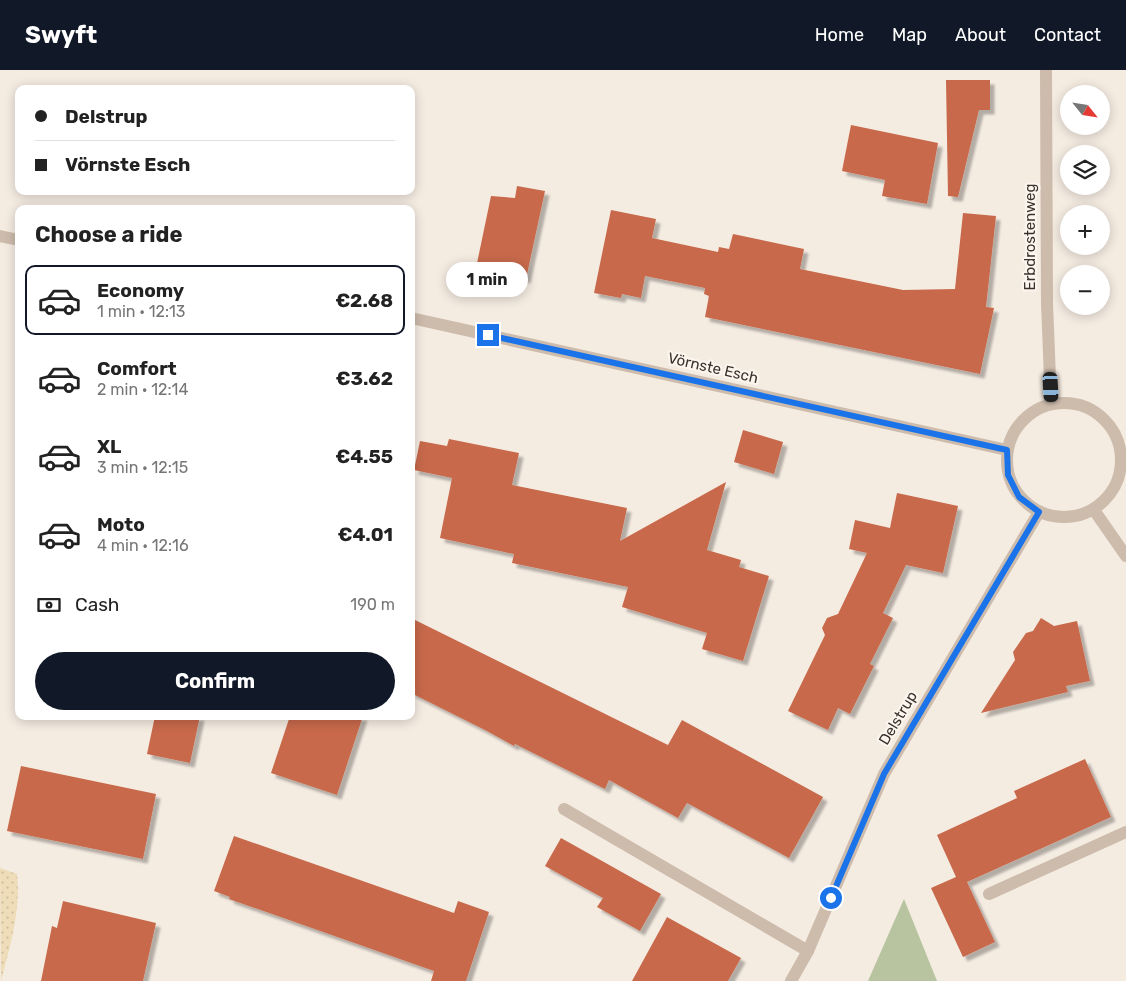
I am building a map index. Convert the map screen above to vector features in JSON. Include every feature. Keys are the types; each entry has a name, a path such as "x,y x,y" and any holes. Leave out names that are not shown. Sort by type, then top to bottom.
{"street":[{"name":"Erbdrostenweg","path":"1046,70 1047,303 1052,404"},
{"path":"0,236 15,239"},
{"name":"Vörnste Esch","path":"415,319 1007,450"},
{"path":"1073,403 1094,411 1111,426 1123,445 1121,470 1112,493 1094,510 1066,518 1039,512 1019,497 1008,475 1007,450 1016,430 1031,413 1052,404 1073,403"},
{"path":"1094,510 1126,556"},
{"name":"Delstrup","path":"791,981 808,951 884,774 1039,512"},
{"path":"564,809 808,951"},
{"path":"989,894 1126,832"}],"green space":[{"path":"904,899 937,981 868,981"}],"sand":[{"path":"0,868 17,874 18,888 14,928 1,981"}],"building":[{"path":"946,80 990,80 990,110 979,110 958,197 948,196"},
{"path":"851,125 938,143 927,204 882,196 885,180 842,171"},
{"path":"517,186 545,191 526,279 476,268 491,196 515,198"},
{"path":"611,210 656,219 652,238 718,252 719,247 729,249 733,234 804,249 800,269 903,290 955,289 963,213 996,216 986,307 994,308 980,374 705,317 709,296 704,294 705,288 645,276 641,298 622,294 621,298 594,293"},
{"path":"743,430 783,442 774,474 734,462"},
{"path":"449,439 519,453 512,485 627,508 620,541 726,482 707,550 741,560 739,567 769,576 743,661 702,649 707,633 622,607 628,587 512,563 514,554 440,538 452,478 415,470 415,465 420,441 447,446"},
{"path":"897,493 958,506 943,573 906,565 883,613 893,618 870,664 874,666 850,714 838,708 828,730 788,711 825,635 822,628 827,618 838,614 867,553 849,549 855,520 890,528"},
{"path":"1041,618 1054,626 1077,621 1090,681 1066,686 1068,692 981,713 1015,660 1013,652 1026,633 1033,631"},
{"path":"415,620 668,745 682,720 823,797 789,858 687,803 678,818 609,780 605,789 515,744 514,746 415,695"},
{"path":"154,720 199,720 190,763 147,754"},
{"path":"289,720 362,720 337,795 271,773"},
{"path":"1085,759 1111,817 967,882 995,942 963,957 931,888 956,877 937,835 1017,798 1014,791"},
{"path":"21,766 156,794 143,859 7,831"},
{"path":"234,836 454,913 458,901 489,912 466,981 431,981 434,971 229,899 230,897 214,891"},
{"path":"561,838 661,894 640,931 597,907 603,898 545,866"},
{"path":"63,901 156,923 143,981 41,981 52,926 57,928"},
{"path":"667,917 741,958 728,981 632,981"}],"route":[{"path":"488,335 1007,450 1008,475 1019,497 1039,512 884,774 831,898"}]}
